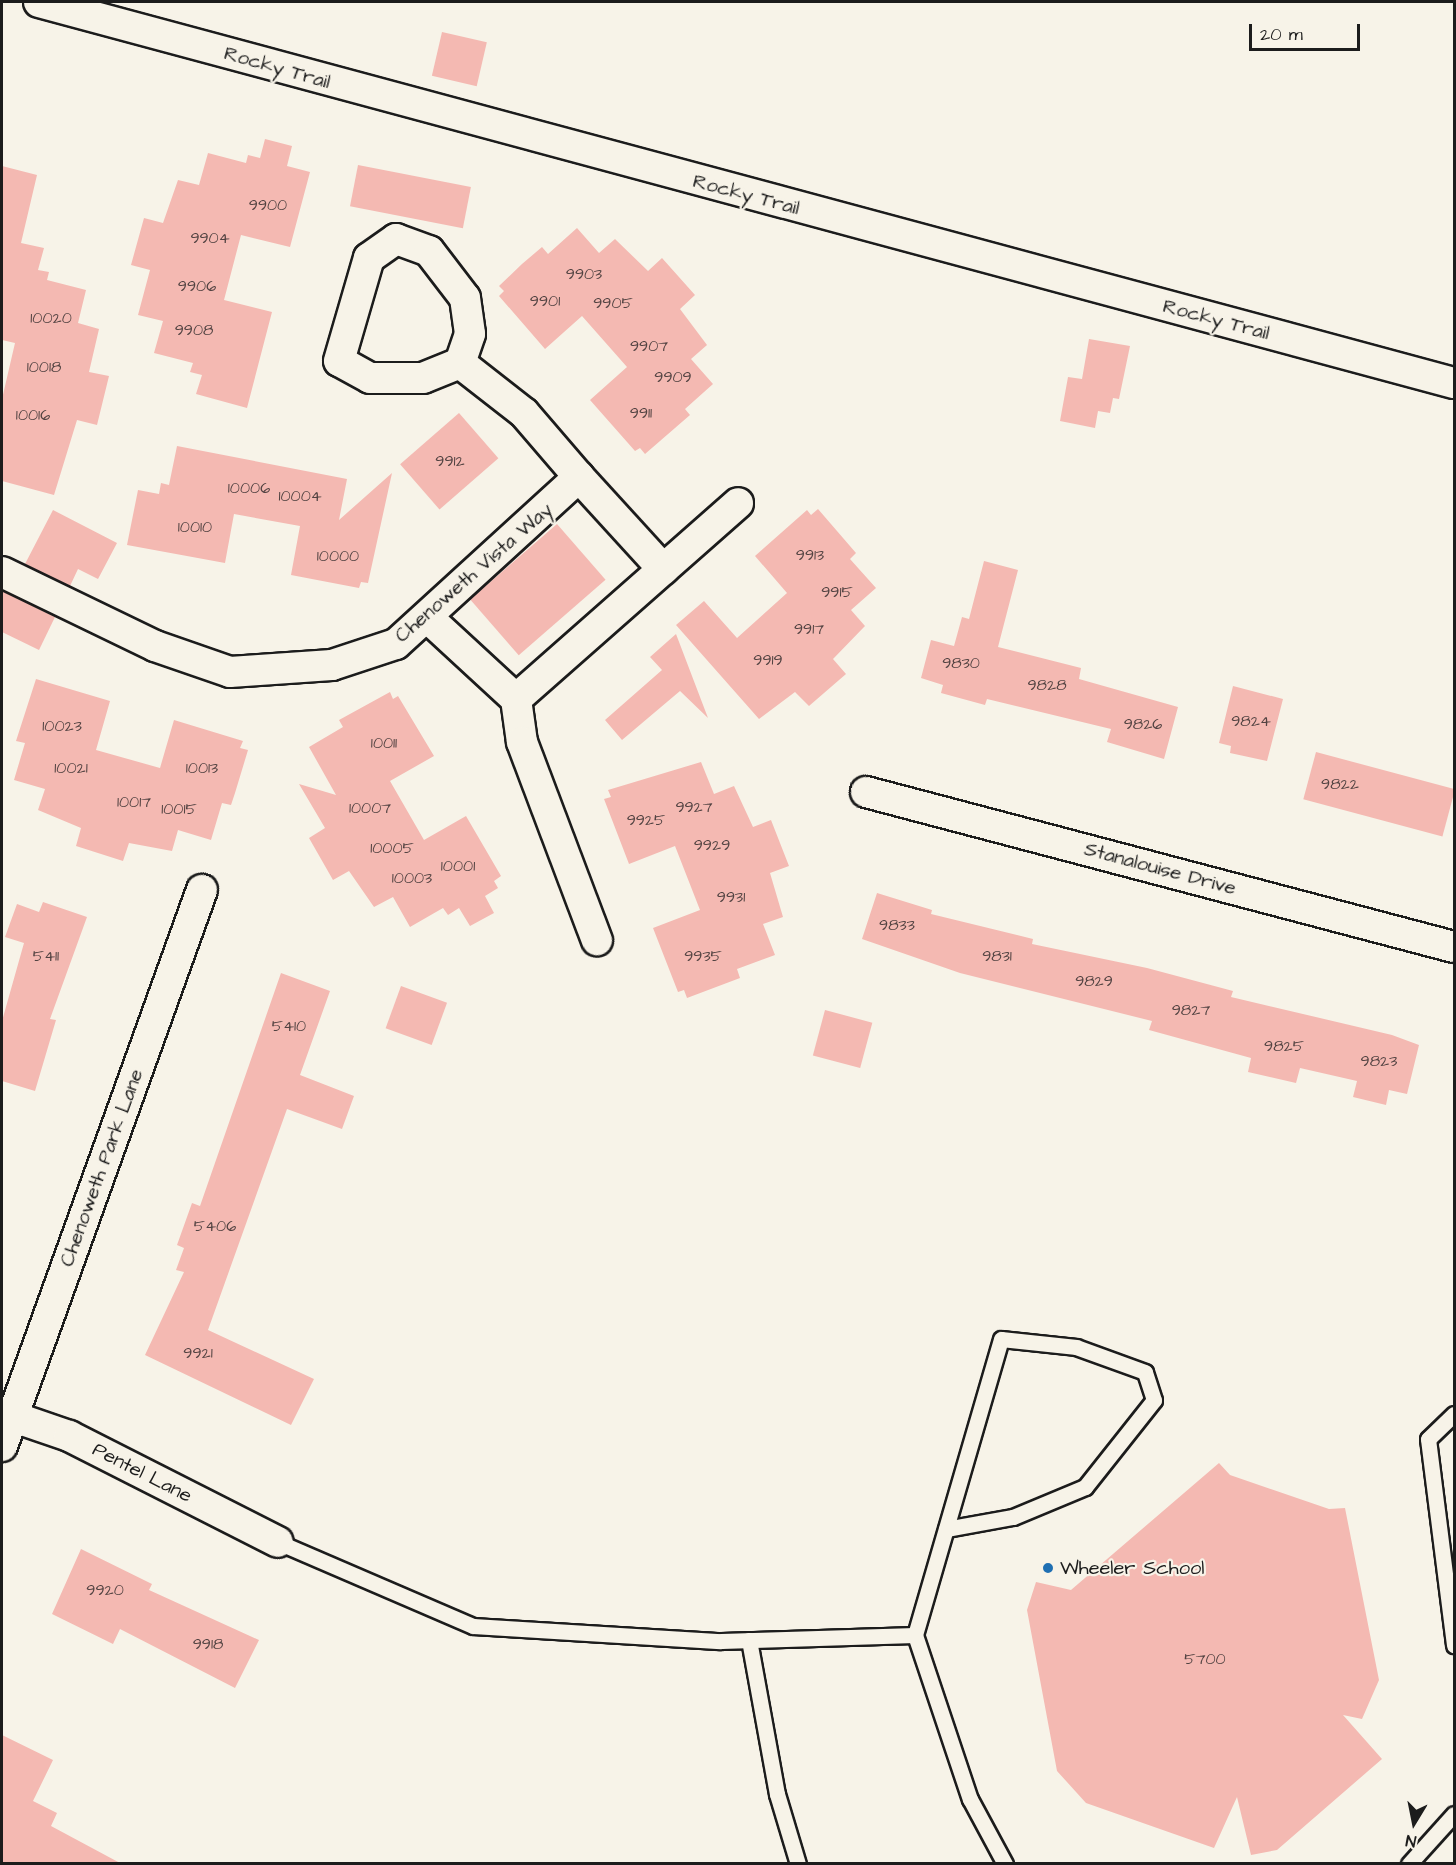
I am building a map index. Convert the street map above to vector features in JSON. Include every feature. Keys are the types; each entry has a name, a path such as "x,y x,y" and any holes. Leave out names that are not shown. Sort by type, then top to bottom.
{"street":[{"name":"Rocky Trail","path":"39,2 1455,383"},
{"path":"396,240 429,251 465,298 470,334 460,363 423,378 370,378 339,361 369,258 396,240"},
{"path":"460,363 524,413 663,569"},
{"name":"Chenoweth Vista Way","path":"2,572 155,646 230,672 332,665 396,644 579,477"},
{"path":"516,699 738,503"},
{"path":"427,617 516,699 522,742 597,940"},
{"name":"Stanalouise Drive","path":"866,792 1455,947"},
{"name":"Chenoweth Park Lane","path":"2,1446 7,1415 202,890"},
{"name":"Pentel Lane","path":"7,1415 69,1436 278,1542"}],"lane":[{"path":"946,1529 1013,1517 1085,1487 1154,1400 1145,1372 1076,1347 1000,1339 915,1635 970,1799 1005,1863"},
{"path":"1455,1414 1428,1438 1455,1645"},
{"path":"278,1542 473,1626 749,1640 915,1635"},
{"path":"749,1640 777,1794 798,1863"},
{"path":"1409,1863 1455,1814"}],"building":[{"path":"442,32 487,42 477,86 432,76"},
{"path":"265,139 292,146 287,166 310,172 290,247 241,235 224,300 272,312 247,408 196,394 202,375 190,372 193,363 154,353 163,321 138,315 150,270 131,265 144,218 163,223 178,180 199,185 208,153 246,163 248,155 260,158"},
{"path":"358,165 471,187 463,228 350,206"},
{"path":"2,166 37,175 21,243 44,248 38,270 49,272 47,280 86,290 78,323 99,329 89,372 109,376 97,425 77,420 54,495 2,481 2,399 15,343 2,340"},
{"path":"577,228 599,253 615,239 648,271 662,258 695,295 680,309 707,345 691,359 713,384 685,409 690,415 645,454 640,448 635,451 590,400 627,367 582,316 545,349 499,296 504,291 499,286 522,264 542,247 548,254"},
{"path":"1089,339 1130,346 1119,399 1113,398 1110,413 1098,411 1095,428 1060,421 1068,377 1082,379"},
{"path":"459,413 498,458 439,509 400,464"},
{"path":"177,446 347,479 339,520 392,473 368,583 361,582 359,588 291,575 300,526 234,514 225,563 127,545 138,490 159,494 161,483 169,485"},
{"path":"818,509 856,553 850,559 876,588 851,610 865,626 833,659 846,674 809,706 795,692 759,719 676,625 704,601 737,638 787,593 755,556 807,510 811,515"},
{"path":"53,510 117,543 98,579 78,569 70,586 25,564"},
{"path":"557,524 606,580 519,655 470,599"},
{"path":"984,561 1018,570 998,647 1081,668 1079,679 1178,707 1164,759 1107,742 1111,729 987,699 985,705 941,693 943,685 921,678 931,640 954,646 962,617 969,619"},
{"path":"2,591 55,617 39,650 2,632"},
{"path":"676,634 708,718 680,691 622,740 605,720 662,670 650,657"},
{"path":"36,679 110,701 96,750 160,768 174,720 243,741 240,748 248,750 235,793 231,805 222,803 211,840 178,830 172,851 129,843 123,861 76,846 81,828 38,810 45,789 14,780 25,743 16,741"},
{"path":"1233,686 1283,699 1267,761 1230,753 1231,746 1219,743"},
{"path":"390,692 393,699 398,696 434,756 390,781 424,840 466,816 501,876 494,881 498,888 485,896 494,913 470,926 459,908 448,915 443,908 410,927 393,897 374,907 349,871 333,880 309,838 325,828 299,784 336,795 309,747 343,727 339,720"},
{"path":"1316,752 1454,789 1442,837 1303,799"},
{"path":"701,762 714,794 734,786 753,827 771,820 789,866 770,873 783,917 763,924 775,955 737,969 740,978 687,998 684,990 678,992 653,928 700,910 675,846 629,864 604,799 611,797 608,790"},
{"path":"877,893 932,910 931,914 1033,939 1032,944 1147,968 1233,991 1231,997 1392,1035 1419,1045 1407,1094 1389,1090 1386,1105 1353,1097 1357,1081 1300,1068 1296,1083 1248,1072 1251,1058 1149,1030 1152,1021 960,973 862,939"},
{"path":"43,902 87,917 50,1019 56,1020 35,1091 2,1081 2,1021 24,943 5,937 17,904 39,912"},
{"path":"281,973 330,991 300,1075 354,1096 342,1129 287,1109 208,1330 314,1379 291,1425 145,1355 184,1272 176,1270 184,1248 177,1245 192,1203 200,1206"},
{"path":"401,986 447,1003 432,1045 386,1028"},
{"path":"825,1010 872,1023 860,1068 813,1055"},
{"path":"1219,1463 1230,1475 1329,1509 1345,1508 1379,1680 1362,1719 1343,1715 1382,1759 1277,1850 1251,1855 1237,1797 1214,1848 1086,1803 1057,1771 1027,1610 1036,1582 1071,1590"},
{"path":"81,1549 152,1584 149,1590 259,1640 235,1688 120,1629 113,1644 52,1614"},
{"path":"2,1735 53,1760 33,1801 57,1813 51,1826 120,1863 2,1863"}],"place":[{"name":"Wheeler School","path":"1048,1568"}]}
